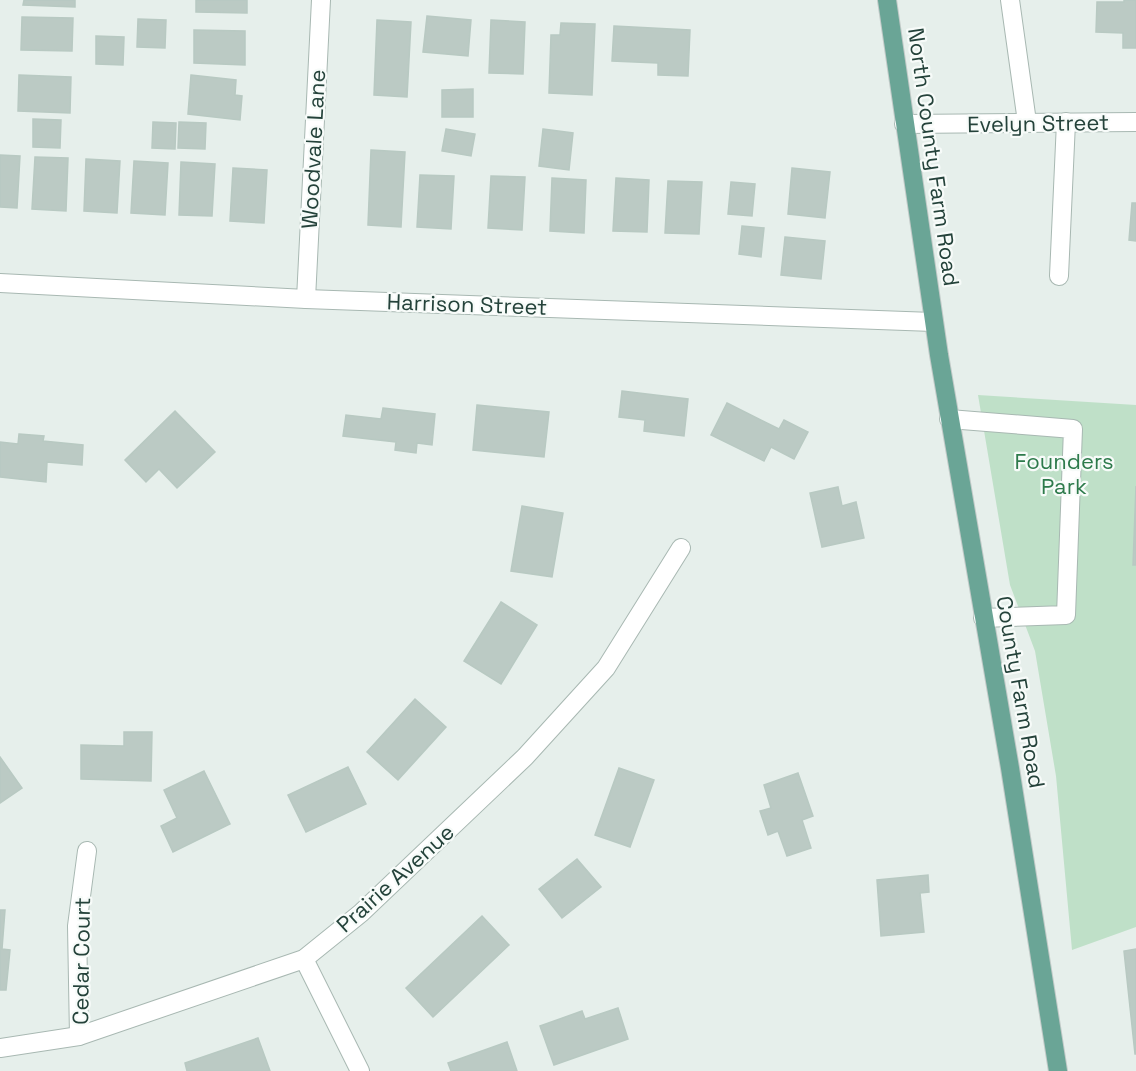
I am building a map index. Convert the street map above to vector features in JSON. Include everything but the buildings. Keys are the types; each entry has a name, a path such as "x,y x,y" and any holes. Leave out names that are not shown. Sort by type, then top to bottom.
{"main road":[{"name":"North County Farm Road","path":"887,0 933,322"},
{"name":"County Farm Road","path":"933,322 1012,780 1058,1071"}],"street":[{"name":"Woodvale Lane","path":"306,299 321,0"},
{"path":"1010,0 1027,122"},
{"path":"1059,276 1066,122"},
{"name":"Evelyn Street","path":"904,124 1136,122"},
{"name":"Harrison Street","path":"0,283 306,299 933,322"},
{"path":"949,419 1073,429 1066,615 983,618"},
{"name":"Prairie Avenue","path":"0,1048 79,1036 304,959 361,913 525,757 606,668 681,548"},
{"name":"Cedar Court","path":"79,1036 77,926 87,851"},
{"path":"304,959 360,1071"}],"green space":[{"name":"Founders Park","path":"978,395 1136,405 1136,927 1072,950 1056,776 1035,651 1010,585"}]}
